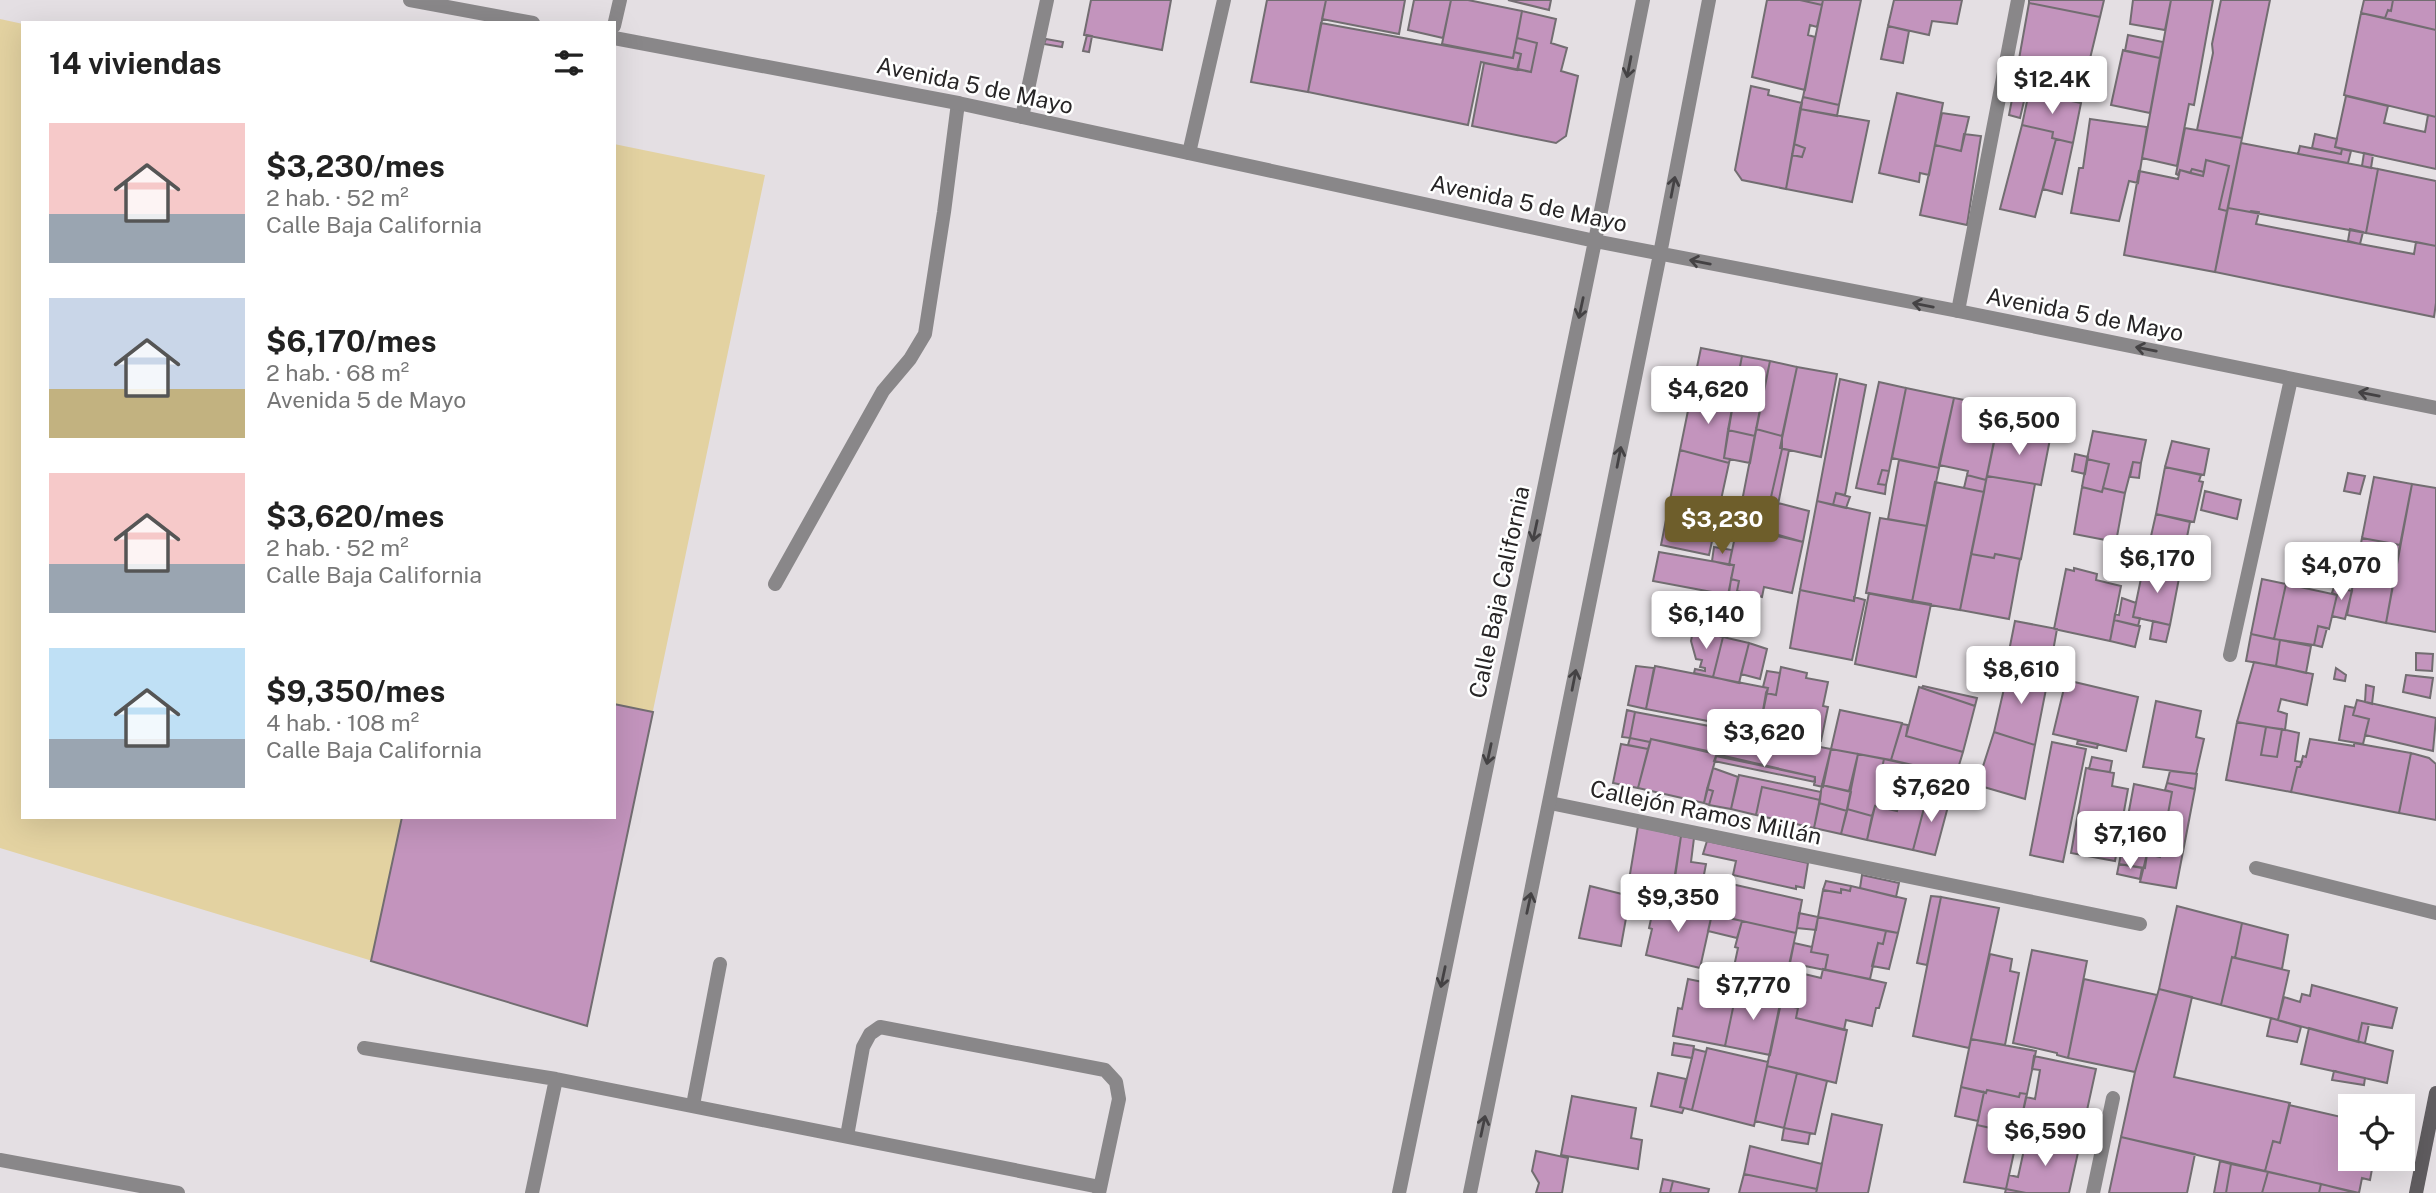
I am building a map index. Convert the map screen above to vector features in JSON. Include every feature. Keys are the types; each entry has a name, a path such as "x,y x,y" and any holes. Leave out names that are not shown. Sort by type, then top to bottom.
{"main road":[{"path":"2416,1193 2436,1093"}],"street":[{"path":"410,0 522,21"},
{"path":"615,21 620,0"},
{"path":"1022,117 1047,0"},
{"path":"1189,153 1224,0"},
{"name":"Calle Baja California","path":"1399,1193 1643,0"},
{"path":"1470,1193 1709,0"},
{"path":"1958,311 2018,0"},
{"name":"Avenida 5 de Mayo","path":"616,38 958,103 1595,241 2436,408"},
{"path":"775,584 883,391 910,359 925,334 958,103"},
{"path":"2230,655 2291,379"},
{"name":"Callejón Ramos Millán","path":"1550,803 2140,924"},
{"path":"2256,868 2436,913"},
{"path":"693,1105 720,964"},
{"path":"364,1048 556,1079 693,1105 1099,1190 1119,1099 1116,1082 1105,1070 880,1027 870,1034 863,1047 847,1136"},
{"path":"532,1193 556,1079"},
{"path":"2093,1193 2113,1098"},
{"path":"0,1160 178,1193"}],"shaded area":[{"path":"0,19 21,24 21,819 616,819 616,144 765,175 587,1026 0,848"}],"building":[{"path":"1091,0 1171,0 1162,50 1084,35"},
{"path":"1267,0 1326,0 1308,92 1251,82"},
{"path":"1326,0 1405,0 1399,34 1322,19"},
{"path":"1414,0 1451,0 1443,38 1408,30"},
{"path":"1451,0 1468,0 1522,11 1513,58 1442,44"},
{"path":"1508,0 1551,0 1549,10"},
{"path":"1767,0 1800,0 1822,5 1817,27 1810,25 1808,35 1815,37 1805,90 1752,77"},
{"path":"1800,0 1823,0 1822,5"},
{"path":"1823,0 1861,0 1839,105 1803,97"},
{"path":"1894,0 1962,0 1957,24 1932,21 1929,35 1888,26"},
{"path":"2029,0 2104,0 2100,17 2029,3"},
{"path":"2133,0 2171,0 2165,30 2130,24"},
{"path":"2171,0 2213,0 2194,105 2189,104 2177,166 2142,158"},
{"path":"2221,0 2270,0 2242,138 2197,130"},
{"path":"2364,0 2393,0 2391,11 2388,10 2385,18 2361,13"},
{"path":"2393,0 2436,0 2436,30 2385,18 2388,10 2391,11"},
{"path":"2029,3 2100,17 2087,71 2019,59"},
{"path":"1522,11 1556,19 1551,43 1567,48 1561,71 1578,76 1566,136 1556,143 1472,126 1484,63 1531,72 1537,43 1517,38"},
{"path":"2361,13 2436,30 2436,117 2344,95"},
{"path":"1321,23 1513,58 1514,52 1521,54 1517,70 1481,62 1468,125 1308,92"},
{"path":"1888,26 1909,31 1903,63 1881,59"},
{"path":"1087,35 1092,36 1089,52 1083,51"},
{"path":"2128,35 2163,42 2160,58 2125,51"},
{"path":"1517,38 1537,43 1531,72 1518,69 1521,54 1514,52"},
{"path":"1046,39 1063,42 1062,47 1044,44"},
{"path":"2123,50 2160,58 2150,113 2111,105"},
{"path":"1751,86 1769,90 1768,95 1802,103 1786,189 1742,180 1735,170"},
{"path":"2029,92 2081,103 2073,143 2052,138 2053,132 2022,125"},
{"path":"1897,93 1943,103 1929,175 1920,173 1919,182 1879,173"},
{"path":"2013,94 2025,97 2020,118 2009,115"},
{"path":"2346,96 2388,106 2384,123 2425,132 2428,115 2436,117 2436,169 2335,147"},
{"path":"1803,97 1839,105 1837,116 1800,109"},
{"path":"1800,109 1869,121 1852,202 1786,189 1792,155 1802,157 1805,148 1794,144"},
{"path":"1942,113 1969,117 1961,151 1935,145"},
{"path":"2090,119 2147,127 2138,183 2129,181 2119,221 2071,213 2079,168 2083,168"},
{"path":"2022,125 2053,132 2052,138 2056,139 2035,217 2000,209"},
{"path":"2185,128 2242,138 2227,211 2219,209 2229,166 2206,160 2204,172 2192,169 2190,173 2180,170 2178,175 2176,174"},
{"path":"1964,134 1981,136 1967,225 1920,215 1935,145 1961,151"},
{"path":"2315,134 2337,139 2335,147 2342,149 2341,154 2312,148"},
{"path":"2056,139 2073,143 2062,194 2043,189"},
{"path":"2241,143 2378,169 2366,233 2228,208"},
{"path":"1794,144 1805,148 1802,157 1792,155"},
{"path":"2300,146 2341,154 2342,149 2351,151 2348,163 2298,154"},
{"path":"2364,153 2373,155 2371,168 2362,166"},
{"path":"2206,160 2229,166 2219,209 2227,211 2215,272 2124,255 2139,171 2178,179 2180,170 2203,176"},
{"path":"2192,169 2204,172 2203,176 2190,173"},
{"path":"2378,169 2436,181 2436,246 2366,233"},
{"path":"2228,208 2259,212 2256,224 2414,254 2416,242 2436,246 2434,317 2215,272"},
{"path":"2350,229 2363,232 2360,244 2348,241"},
{"path":"1701,348 1742,356 1734,398 1692,391"},
{"path":"1742,356 1770,361 1755,436 1728,430"},
{"path":"1770,361 1797,367 1782,436 1756,429"},
{"path":"1797,367 1837,374 1821,457 1780,448"},
{"path":"1840,379 1866,385 1845,495 1836,493 1833,505 1817,501"},
{"path":"1879,382 1906,388 1889,471 1882,470 1878,484 1886,485 1885,494 1856,488"},
{"path":"1906,388 1954,398 1939,468 1892,458"},
{"path":"1692,391 1734,398 1724,458 1730,459 1729,463 1680,450"},
{"path":"1954,398 2001,407 1986,480 1967,475 1968,471 1939,465"},
{"path":"2001,407 2050,417 2047,438 1997,428"},
{"path":"1997,428 2050,439 2041,485 1987,476"},
{"path":"1756,429 1782,436 1782,449 1763,532 1737,527"},
{"path":"1728,430 1755,436 1750,463 1724,458"},
{"path":"2093,431 2146,440 2141,463 2133,462 2125,493 2103,488 2109,464 2087,459"},
{"path":"2172,441 2209,449 2204,475 2165,467"},
{"path":"1782,449 1789,450 1772,534 1763,532"},
{"path":"1680,450 1729,463 1709,555 1661,545"},
{"path":"2075,454 2088,457 2085,474 2072,471"},
{"path":"2087,459 2109,464 2102,492 2082,487"},
{"path":"1899,460 1939,468 1927,526 1888,519"},
{"path":"2133,462 2141,463 2139,478 2130,477"},
{"path":"2165,467 2201,475 2199,481 2203,482 2194,522 2156,514"},
{"path":"1882,470 1889,471 1886,485 1878,484"},
{"path":"2348,473 2365,476 2360,494 2344,491"},
{"path":"1967,475 1986,480 1984,492 1964,488"},
{"path":"1987,476 2035,484 2021,559 1995,554 1994,558 1971,554"},
{"path":"2374,477 2412,484 2400,545 2362,538"},
{"path":"1935,482 1984,492 1960,610 1912,602"},
{"path":"2412,484 2436,488 2436,632 2386,623"},
{"path":"2082,487 2102,492 2103,488 2125,493 2116,542 2074,534"},
{"path":"2205,491 2241,500 2237,519 2201,510"},
{"path":"1836,493 1850,497 1846,508 1833,505"},
{"path":"1817,501 1870,513 1854,601 1800,590"},
{"path":"1778,503 1809,511 1803,542 1772,533"},
{"path":"2156,514 2190,522 2184,552 2149,545"},
{"path":"1880,518 1927,526 1912,602 1866,593"},
{"path":"1737,527 1803,542 1792,593 1764,587 1762,597 1737,591 1739,581 1731,579 1734,565 1729,565"},
{"path":"2362,538 2400,545 2386,623 2347,615"},
{"path":"2149,545 2184,552 2180,573 2144,564"},
{"path":"1714,547 1732,550 1729,565 1712,561"},
{"path":"1659,552 1734,565 1728,595 1653,581"},
{"path":"1971,554 1994,558 1995,554 2020,559 2009,619 1960,610"},
{"path":"2144,564 2180,573 2170,625 2133,617"},
{"path":"2074,568 2097,574 2096,580 2121,586 2110,641 2054,629 2066,569 2074,571"},
{"path":"1731,579 1739,581 1737,591 1741,592 1740,596 1729,593"},
{"path":"2262,579 2286,584 2274,639 2251,634"},
{"path":"2286,584 2337,595 2329,629 2318,626 2314,645 2274,639"},
{"path":"2334,587 2352,591 2345,619 2332,616 2337,595 2332,593"},
{"path":"1800,590 1854,601 1854,597 1865,600 1852,660 1790,648"},
{"path":"1869,593 1931,604 1916,677 1855,664"},
{"path":"2122,598 2136,603 2133,617 2140,618 2138,626 2114,620 2115,614 2119,615"},
{"path":"2114,620 2140,626 2135,647 2110,641"},
{"path":"2015,621 2057,629 2048,679 2006,666"},
{"path":"2153,621 2170,625 2166,642 2150,639"},
{"path":"2318,626 2327,628 2322,647 2314,645"},
{"path":"1693,630 1723,637 1713,677 1694,673 1695,669 1705,671 1705,668 1700,667 1702,660 1696,659 1691,641"},
{"path":"2251,634 2280,640 2276,666 2246,661"},
{"path":"1723,637 1749,643 1739,683 1713,677"},
{"path":"2280,640 2311,646 2306,673 2276,666"},
{"path":"1749,643 1767,649 1760,679 1741,674"},
{"path":"2416,653 2433,654 2432,671 2416,670"},
{"path":"2254,662 2313,674 2307,705 2281,699 2278,711 2287,714 2285,730 2237,722"},
{"path":"1636,666 1654,668 1646,709 1628,705"},
{"path":"1655,666 1768,688 1759,731 1646,709"},
{"path":"1781,667 1807,673 1806,678 1828,682 1823,706 1828,707 1821,741 1794,738 1760,728 1766,693 1776,695"},
{"path":"2009,667 2048,679 2035,745 1994,732"},
{"path":"2336,668 2346,675 2345,681 2334,679"},
{"path":"1767,671 1780,673 1776,695 1766,693 1768,688 1763,687"},
{"path":"2406,675 2433,678 2430,698 2403,692"},
{"path":"2066,680 2138,697 2126,751 2053,734"},
{"path":"2366,685 2374,687 2372,704 2365,702"},
{"path":"1923,686 1977,698 1975,706 1922,688"},
{"path":"1919,687 1975,706 1963,752 1906,736"},
{"path":"2357,700 2436,718 2433,751 2365,735 2369,719 2353,715"},
{"path":"2156,701 2201,711 2196,737 2204,739 2196,774 2143,767"},
{"path":"616,704 653,712 587,1026 371,961 402,819 616,819"},
{"path":"2345,706 2355,708 2353,715 2369,719 2363,744 2339,740"},
{"path":"1627,710 1635,712 1630,738 1622,737"},
{"path":"1840,710 1902,723 1891,760 1831,749"},
{"path":"1635,712 1831,749 1823,787 1814,785 1815,777 1651,739 1650,742 1630,738"},
{"path":"2237,722 2266,727 2261,755 2277,757 2282,729 2299,733 2295,761 2302,762 2300,767 2297,767 2291,792 2226,780"},
{"path":"1902,724 1908,725 1906,736 1963,752 1956,775 1891,760"},
{"path":"2266,727 2282,729 2277,757 2261,755"},
{"path":"1994,732 2035,745 2025,799 1977,785"},
{"path":"1630,738 1650,742 1648,749 1628,745"},
{"path":"1651,739 1717,753 1704,803 1638,788"},
{"path":"2310,739 2411,753 2399,813 2291,792 2297,767 2300,767 2303,756 2306,757"},
{"path":"2078,740 2098,744 2097,748 2077,744"},
{"path":"2052,742 2086,749 2063,862 2030,855"},
{"path":"1621,744 1648,749 1638,788 1613,783"},
{"path":"1831,749 1858,754 1849,791 1822,785"},
{"path":"2411,753 2429,758 2436,764 2436,820 2399,813"},
{"path":"1858,754 1884,759 1878,786 1884,788 1881,797 1896,801 1898,791 1902,791 1897,811 1875,806 1872,816 1847,809"},
{"path":"1716,756 1815,777 1815,782 1714,761"},
{"path":"2092,757 2112,761 2110,772 2089,769"},
{"path":"1884,759 1934,770 1913,850 1867,840 1875,806 1897,811 1902,791 1878,786"},
{"path":"1713,768 1738,777 1731,809 1709,805 1713,791 1707,789"},
{"path":"2086,768 2114,773 2112,786 2128,789 2115,861 2071,853"},
{"path":"2170,771 2197,774 2195,789 2167,783"},
{"path":"1739,775 1821,792 1820,800 1762,787 1756,815 1731,809"},
{"path":"2167,783 2195,789 2176,888 2140,882 2147,854 2160,857 2172,792 2165,790"},
{"path":"2134,784 2172,792 2160,857 2147,854 2145,868 2119,864"},
{"path":"1822,785 1851,792 1847,811 1819,803"},
{"path":"1762,787 1820,800 1814,828 1756,815"},
{"path":"1884,788 1898,791 1896,801 1881,797"},
{"path":"1707,789 1713,791 1709,805 1704,803"},
{"path":"1928,793 1950,799 1935,855 1913,850"},
{"path":"1819,803 1847,811 1841,834 1814,828"},
{"path":"1847,809 1872,816 1867,840 1841,834"},
{"path":"1638,826 1681,836 1672,893 1628,886"},
{"path":"1681,836 1694,838 1691,862 1706,864 1697,911 1671,905"},
{"path":"1707,841 1808,863 1804,888 1796,886 1796,889 1733,875 1736,861 1703,854"},
{"path":"2119,864 2142,868 2140,879 2117,874"},
{"path":"1862,875 1899,883 1896,897 1860,888"},
{"path":"1705,878 1802,900 1796,933 1697,911"},
{"path":"1826,881 1851,886 1850,891 1841,889 1841,893 1823,890"},
{"path":"1590,886 1630,896 1621,946 1579,938"},
{"path":"1851,886 1906,899 1898,933 1818,917 1823,890 1841,893 1841,889 1850,891"},
{"path":"1931,896 1941,897 1927,965 1917,963"},
{"path":"1941,897 1999,908 1969,1048 1913,1036"},
{"path":"1655,901 1712,914 1700,968 1646,955"},
{"path":"2177,906 2242,923 2221,1005 2159,989"},
{"path":"1799,913 1818,917 1816,930 1797,928"},
{"path":"1712,914 1742,921 1737,938 1708,931"},
{"path":"1818,917 1886,931 1883,944 1878,943 1870,979 1825,970 1828,955 1811,952"},
{"path":"1742,921 1796,933 1784,988 1732,976 1738,948 1735,947"},
{"path":"2242,923 2288,935 2282,969 2235,958"},
{"path":"1886,931 1898,933 1889,969 1872,966 1878,943 1883,944"},
{"path":"1794,943 1812,947 1811,952 1828,955 1825,970 1790,963"},
{"path":"2032,950 2087,961 2068,1058 2013,1043"},
{"path":"1990,954 2012,959 2010,971 2019,973 2005,1045 1971,1039"},
{"path":"2232,957 2289,971 2278,1020 2221,1005"},
{"path":"1790,963 1801,965 1800,973 1821,978 1823,969 1886,983 1872,1026 1846,1020 1844,1030 1796,1018 1798,1008 1780,1004"},
{"path":"1688,979 1737,989 1725,1046 1673,1036 1678,1008 1682,1009"},
{"path":"2084,979 2157,995 2135,1072 2068,1058"},
{"path":"2312,985 2397,1008 2392,1028 2362,1023 2358,1042 2278,1020 2284,997 2300,1002 2302,994 2310,996"},
{"path":"1737,989 1782,998 1770,1055 1725,1046"},
{"path":"2159,989 2192,997 2174,1077 2290,1103 2280,1143 2273,1141 2265,1171 2121,1137 2135,1072"},
{"path":"1780,1004 1798,1008 1796,1018 1847,1030 1836,1083 1767,1066"},
{"path":"2271,1018 2301,1027 2297,1042 2267,1036"},
{"path":"2362,1023 2369,1024 2365,1043 2358,1042"},
{"path":"2309,1028 2393,1051 2387,1083 2301,1064"},
{"path":"1971,1039 2036,1051 2027,1094 2020,1093 2019,1097 1961,1087"},
{"path":"1674,1043 1694,1046 1692,1058 1672,1055"},
{"path":"1707,1048 1768,1062 1754,1126 1692,1110"},
{"path":"1694,1049 1706,1052 1692,1110 1680,1107"},
{"path":"2034,1056 2096,1069 2084,1124 2023,1111 2026,1097 2035,1099 2040,1070 2032,1069"},
{"path":"1767,1066 1797,1073 1784,1128 1755,1121"},
{"path":"2334,1071 2365,1078 2364,1085 2332,1080"},
{"path":"1658,1073 1686,1079 1680,1107 1684,1108 1682,1113 1651,1106"},
{"path":"1797,1073 1827,1081 1815,1134 1784,1128"},
{"path":"1961,1087 1984,1092 1978,1121 1955,1116"},
{"path":"1987,1090 2019,1097 2020,1093 2027,1094 2018,1134 1977,1125 1984,1092"},
{"path":"1572,1096 1636,1108 1631,1138 1642,1140 1638,1169 1561,1155"},
{"path":"2289,1105 2338,1116 2338,1171 2372,1171 2370,1180 2362,1178 2359,1193 2265,1171 2273,1141 2280,1143"},
{"path":"2023,1111 2084,1124 2083,1128 2073,1127 2069,1143 2018,1133"},
{"path":"1832,1114 1882,1125 1868,1193 1816,1193"},
{"path":"1977,1125 2018,1134 2006,1189 1964,1182"},
{"path":"1784,1128 1810,1133 1808,1144 1782,1140"},
{"path":"2027,1136 2079,1148 2069,1193 2026,1193 2006,1189 2009,1175 2018,1177"},
{"path":"2121,1137 2195,1154 2187,1193 2109,1193"},
{"path":"1750,1146 1822,1164 1817,1189 1744,1174"},
{"path":"1536,1151 1568,1158 1562,1193 1536,1193 1539,1183 1532,1171"},
{"path":"2220,1161 2231,1164 2226,1193 2214,1193"},
{"path":"2231,1164 2268,1172 2262,1193 2226,1193"},
{"path":"2268,1172 2321,1184 2319,1193 2262,1193"},
{"path":"1744,1174 1817,1189 1816,1193 1739,1193"},
{"path":"1663,1179 1673,1181 1670,1193 1660,1193"},
{"path":"1673,1181 1709,1189 1708,1193 1670,1193"},
{"path":"2321,1184 2356,1193 2319,1193"},
{"path":"2006,1189 2026,1193 2005,1193"}]}
